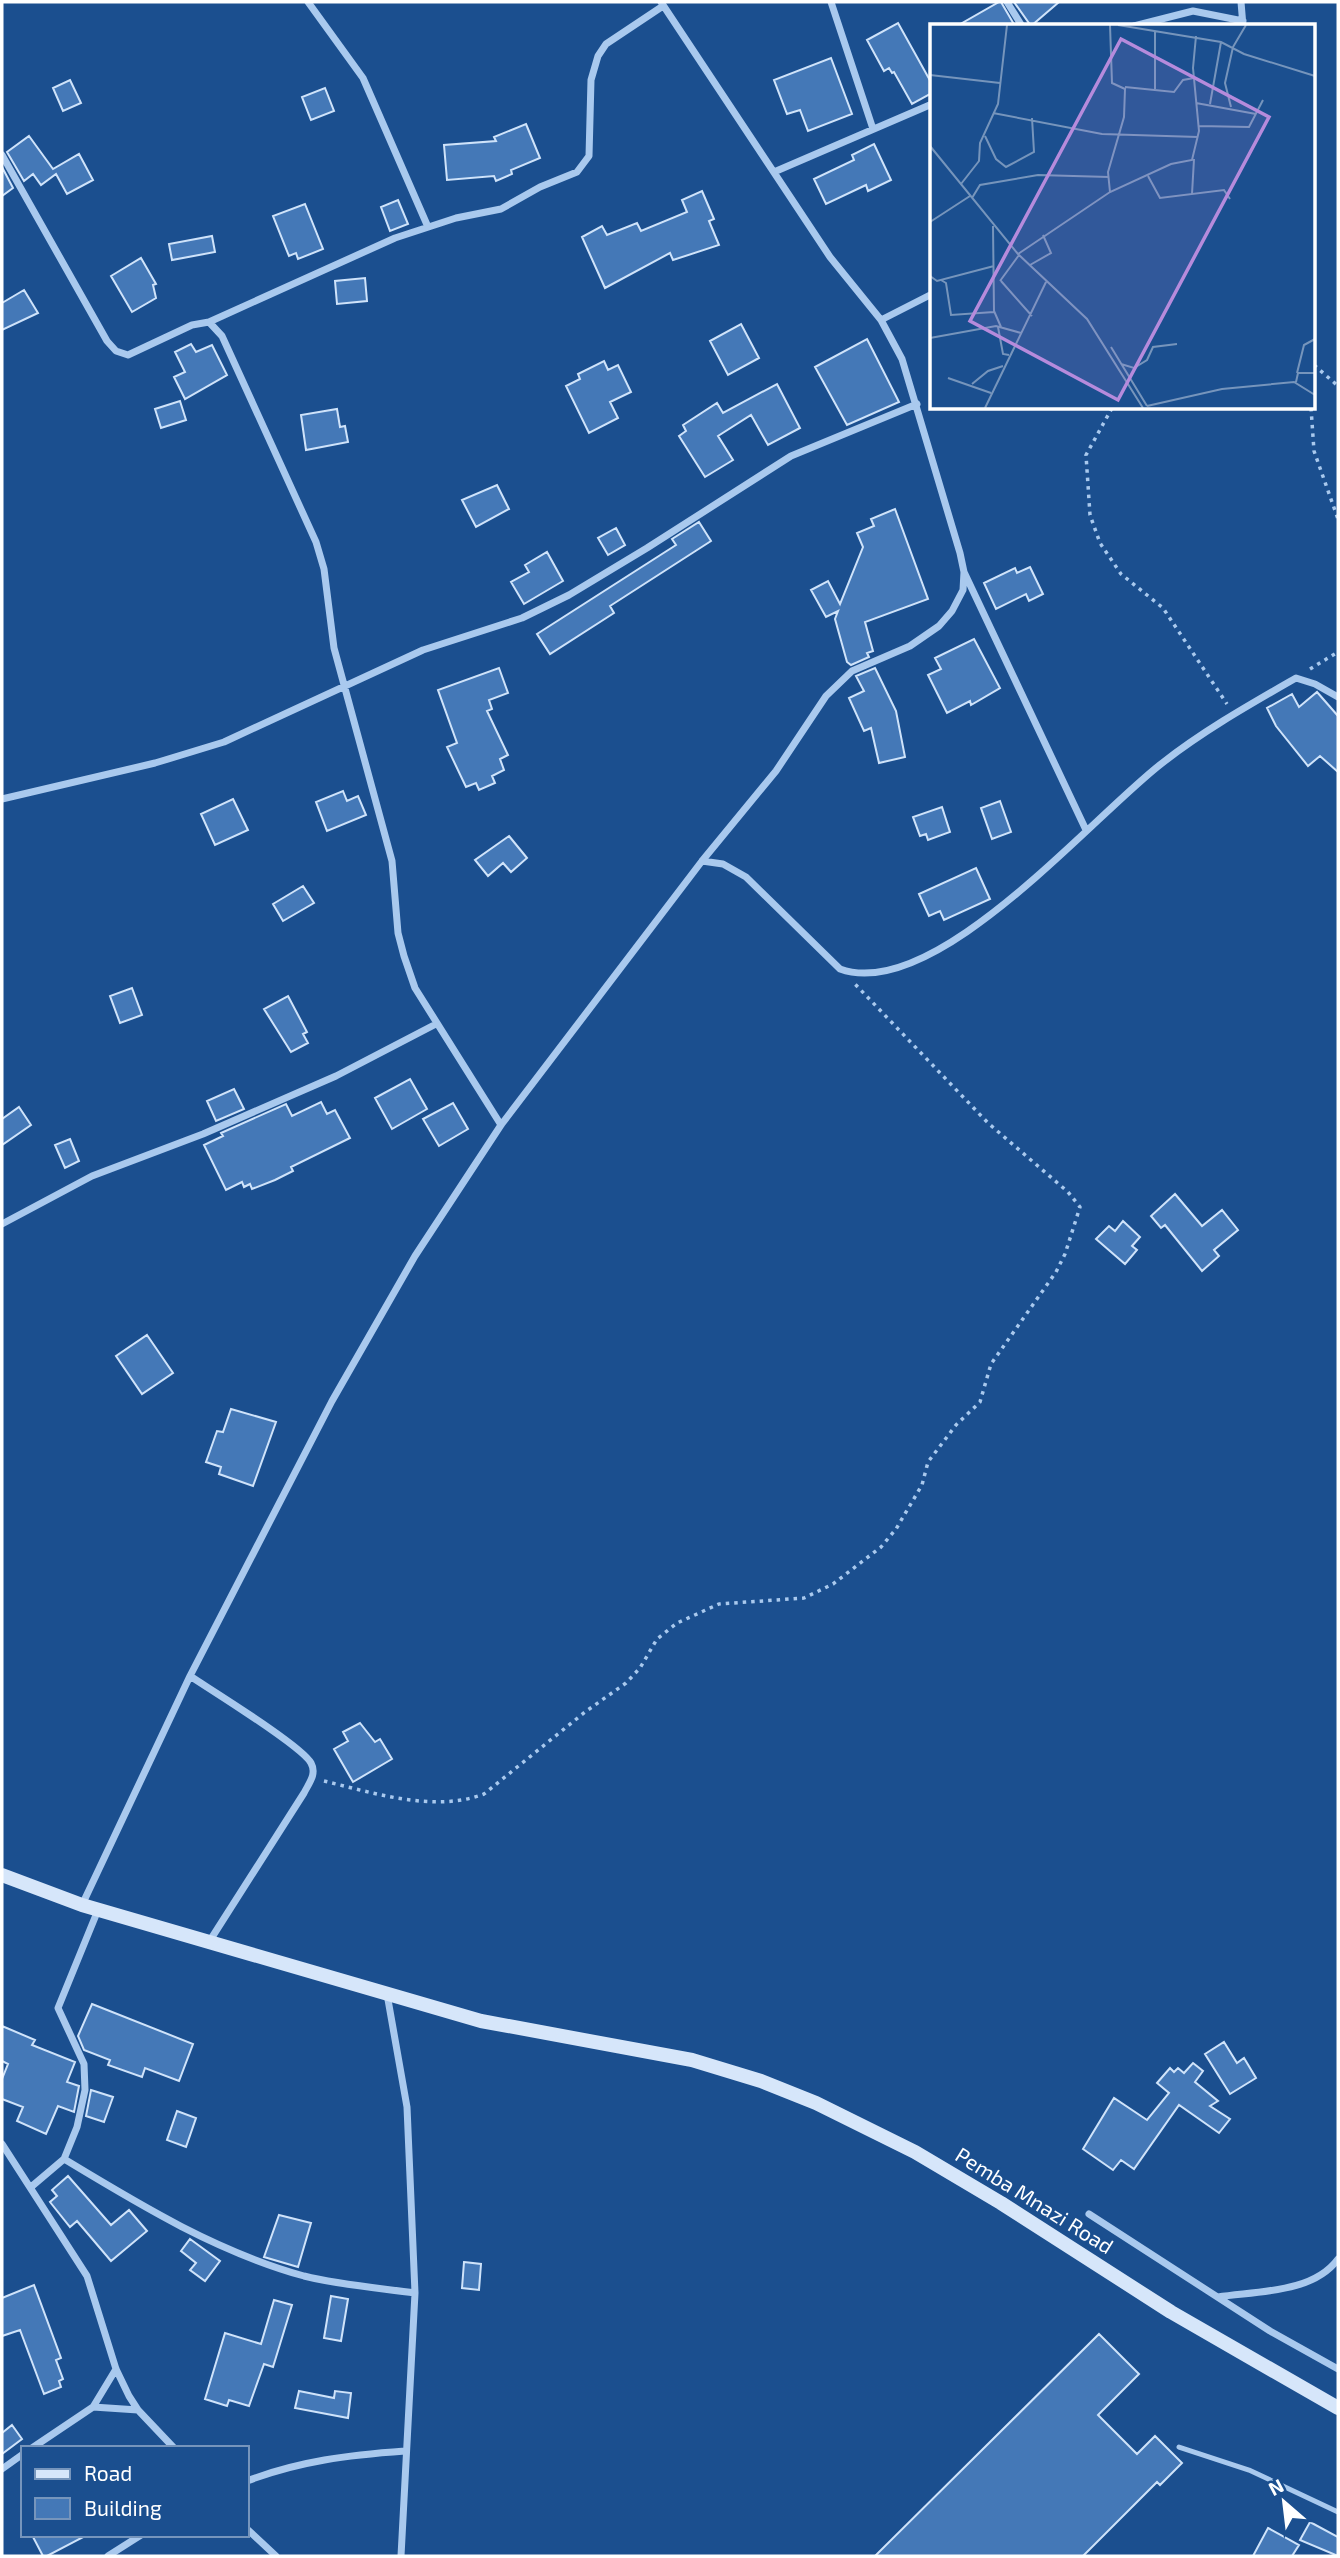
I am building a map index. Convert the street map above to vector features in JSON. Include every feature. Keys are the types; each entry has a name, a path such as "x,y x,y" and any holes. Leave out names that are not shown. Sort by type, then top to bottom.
{"main road":[{"name":"Pemba Mnazi Road","path":"2,1875 82,1905 481,2021 636,2052 692,2060 761,2081 864,2124 1001,2203 1171,2312 1338,2408"}],"street":[{"path":"308,2 363,78 428,227"},
{"path":"831,2 854,62 873,129"},
{"path":"1007,2 1021,24"},
{"path":"1142,24 1193,11 1243,24 1241,2"},
{"path":"2,155 107,341 116,351 128,355 192,325 209,322 331,265 428,227 501,209 585,165 591,137 592,80 598,56 606,44 662,4 830,257 881,320 902,359 964,572 1086,830"},
{"path":"774,172 930,105"},
{"path":"881,320 930,295"},
{"path":"209,322 222,337 317,542 344,688 391,861 398,933 415,988 500,1125"},
{"path":"2,799 155,763 224,742 424,649 522,618 569,595 791,456 917,404"},
{"path":"82,1905 190,1676 332,1401 415,1256 500,1125 702,861 776,771 838,681 852,671 910,646 939,626 952,611 963,590 964,572"},
{"path":"702,861 723,864 746,877 840,969 856,975 904,967 934,953 1018,892 1160,765 1234,714 1296,678 1315,684 1338,697"},
{"path":"2,1224 92,1176 202,1134 336,1076 436,1024"},
{"path":"190,1676 310,1760 313,1777 209,1942"},
{"path":"31,2187 64,2159 77,2127 87,2075 58,2008 98,1909"},
{"path":"387,1994 407,2107 415,2294 401,2556"},
{"path":"2,2144 87,2276 116,2370 138,2410 172,2446"},
{"path":"64,2159 172,2222 243,2255 305,2276 415,2294"},
{"path":"1090,2214 1218,2297 1338,2369"},
{"path":"1218,2297 1306,2283 1329,2272 1338,2259"},
{"path":"35,2446 93,2407 116,2370"},
{"path":"93,2407 138,2410"},
{"path":"248,2481 278,2469 335,2456 405,2451"},
{"path":"2,2469 21,2455"},
{"path":"248,2530 276,2556"},
{"path":"108,2556 138,2537"}],"lane":[{"path":"1179,2447 1249,2470 1338,2512"}],"path":[{"path":"1316,368 1338,386"},
{"path":"1111,410 1086,455 1090,515 1100,543 1121,574 1163,608 1234,714"},
{"path":"1311,410 1314,451 1338,519"},
{"path":"1296,678 1338,652"},
{"path":"313,1777 385,1796 433,1801 464,1802 484,1794 626,1683 640,1668 657,1639 677,1623 719,1604 804,1598 819,1593 861,1564 896,1529 922,1485 928,1462 956,1425 980,1402 991,1364 1060,1263 1080,1207 1068,1192 988,1123 840,969"}],"building":[{"path":"999,2 1014,24 960,24"},
{"path":"1014,2 1059,2 1033,24 1030,24"},
{"path":"898,23 930,80 930,94 912,104 894,72 889,68 884,71 867,40"},
{"path":"831,58 852,114 808,131 800,110 787,114 774,80"},
{"path":"70,80 81,103 63,111 53,88"},
{"path":"325,88 334,111 311,120 302,97"},
{"path":"526,124 540,158 511,170 512,174 496,181 494,176 447,180 444,145 496,141 494,137"},
{"path":"29,136 53,169 79,154 93,180 67,194 56,174 41,185 33,174 24,181 7,152"},
{"path":"874,144 891,180 868,191 866,185 826,204 814,179 854,160 852,155"},
{"path":"2,167 13,188 2,196"},
{"path":"702,191 714,219 709,221 719,245 673,260 670,253 605,288 582,237 602,226 607,235 637,223 641,231 687,212 682,200"},
{"path":"398,200 408,224 390,231 381,207"},
{"path":"305,204 323,249 298,259 296,253 289,256 273,216"},
{"path":"212,236 215,252 172,260 169,244"},
{"path":"141,258 156,284 153,285 156,298 132,312 111,276"},
{"path":"365,278 367,301 337,304 335,281"},
{"path":"24,290 38,313 2,330 2,303"},
{"path":"741,324 759,358 728,375 710,341"},
{"path":"867,339 899,402 847,425 815,367"},
{"path":"191,344 196,352 212,345 227,375 185,399 174,377 185,372 175,352"},
{"path":"604,361 608,370 618,365 631,392 610,402 618,418 589,433 566,386 580,379 578,374"},
{"path":"777,384 800,428 768,445 751,415 718,436 733,460 705,477 679,436 686,431 683,425 717,403 723,413"},
{"path":"180,401 186,420 161,428 155,409"},
{"path":"337,409 340,427 345,426 348,442 306,450 301,415"},
{"path":"497,485 509,509 476,527 462,500"},
{"path":"895,509 928,599 865,622 873,651 867,653 869,657 851,665 847,662 835,619 838,611 826,617 811,590 828,581 840,604 863,547 857,533 874,526 871,519"},
{"path":"699,522 711,541 610,606 614,613 550,654 537,634 676,545 672,539"},
{"path":"616,528 625,545 608,555 598,538"},
{"path":"547,552 563,581 524,604 511,582 529,572 525,565"},
{"path":"1030,567 1043,594 1029,601 1026,594 996,609 984,583 1015,568 1017,573"},
{"path":"974,639 1000,688 971,705 970,701 947,713 928,675 941,669 935,658"},
{"path":"499,668 508,693 489,700 492,709 487,711 508,755 500,759 504,770 492,776 495,783 479,790 476,783 466,787 447,747 457,743 438,690"},
{"path":"875,668 896,711 905,757 879,763 871,728 864,731 849,698 864,691 856,676"},
{"path":"1317,692 1338,716 1338,772 1320,756 1308,766 1276,726 1267,708 1292,694 1299,707"},
{"path":"343,791 347,801 358,796 366,815 327,831 316,802"},
{"path":"233,799 248,830 215,845 201,814"},
{"path":"1000,801 1011,832 992,839 981,808"},
{"path":"942,807 950,832 928,840 926,834 920,836 913,817"},
{"path":"509,836 527,858 511,872 503,863 488,876 475,860"},
{"path":"976,868 990,899 944,920 940,911 929,916 919,894"},
{"path":"303,886 314,903 283,921 273,904"},
{"path":"132,988 142,1015 120,1023 110,996"},
{"path":"288,996 307,1032 303,1034 308,1043 291,1052 264,1009"},
{"path":"410,1079 427,1109 392,1129 375,1098"},
{"path":"234,1089 244,1109 216,1121 207,1101"},
{"path":"321,1102 327,1114 335,1110 350,1138 291,1167 293,1171 275,1180 252,1189 250,1184 244,1187 242,1182 226,1190 204,1145 223,1136 221,1133 286,1104 292,1116"},
{"path":"453,1103 468,1129 439,1146 423,1119"},
{"path":"19,1107 31,1125 2,1145 2,1119"},
{"path":"70,1139 79,1161 65,1168 55,1145"},
{"path":"1175,1194 1202,1226 1222,1210 1238,1230 1214,1250 1219,1256 1202,1271 1165,1225 1161,1228 1151,1216"},
{"path":"1123,1221 1140,1237 1132,1246 1137,1250 1125,1264 1096,1239 1109,1226 1115,1231"},
{"path":"147,1335 173,1373 142,1394 116,1356"},
{"path":"231,1409 276,1422 253,1486 219,1474 221,1467 206,1462 217,1431 223,1432"},
{"path":"360,1723 375,1742 380,1739 392,1759 353,1782 334,1749 348,1741 343,1732"},
{"path":"92,2004 193,2044 179,2081 145,2068 142,2077 108,2065 110,2060 84,2050 78,2036"},
{"path":"2,2026 35,2040 32,2045 75,2062 67,2082 79,2086 74,2112 58,2106 46,2134 17,2121 23,2107 2,2099 2,2079 8,2064 2,2061"},
{"path":"1224,2042 1237,2063 1244,2058 1256,2078 1230,2094 1205,2054"},
{"path":"1193,2063 1203,2071 1195,2082 1218,2101 1210,2106 1230,2119 1219,2133 1179,2105 1134,2169 1121,2160 1113,2170 1083,2149 1114,2098 1147,2120 1169,2093 1157,2083 1170,2068 1174,2072 1178,2068 1184,2073"},
{"path":"91,2090 113,2097 104,2122 86,2116"},
{"path":"177,2111 196,2118 186,2147 167,2140"},
{"path":"68,2176 111,2225 129,2210 147,2231 111,2261 77,2221 70,2227 50,2202 57,2196 52,2190"},
{"path":"279,2215 311,2223 298,2267 264,2257"},
{"path":"190,2239 220,2261 205,2281 190,2270 196,2263 181,2251"},
{"path":"464,2262 481,2264 479,2290 462,2288"},
{"path":"34,2285 61,2358 56,2360 63,2379 59,2381 61,2387 44,2394 20,2330 2,2336 2,2298"},
{"path":"331,2296 348,2299 341,2341 324,2338"},
{"path":"274,2300 292,2305 273,2367 264,2364 249,2406 229,2400 227,2406 205,2399 225,2333 261,2344"},
{"path":"1099,2334 1139,2374 1098,2415 1137,2454 1155,2436 1182,2463 1160,2485 1157,2482 1083,2556 875,2556"},
{"path":"299,2391 334,2398 335,2391 351,2393 348,2418 295,2408"},
{"path":"12,2425 22,2439 2,2454 2,2433"},
{"path":"1310,2522 1338,2537 1338,2556 1300,2540"},
{"path":"1268,2528 1299,2545 1292,2556 1253,2556"},
{"path":"33,2537 83,2537 47,2556 43,2556"}]}
